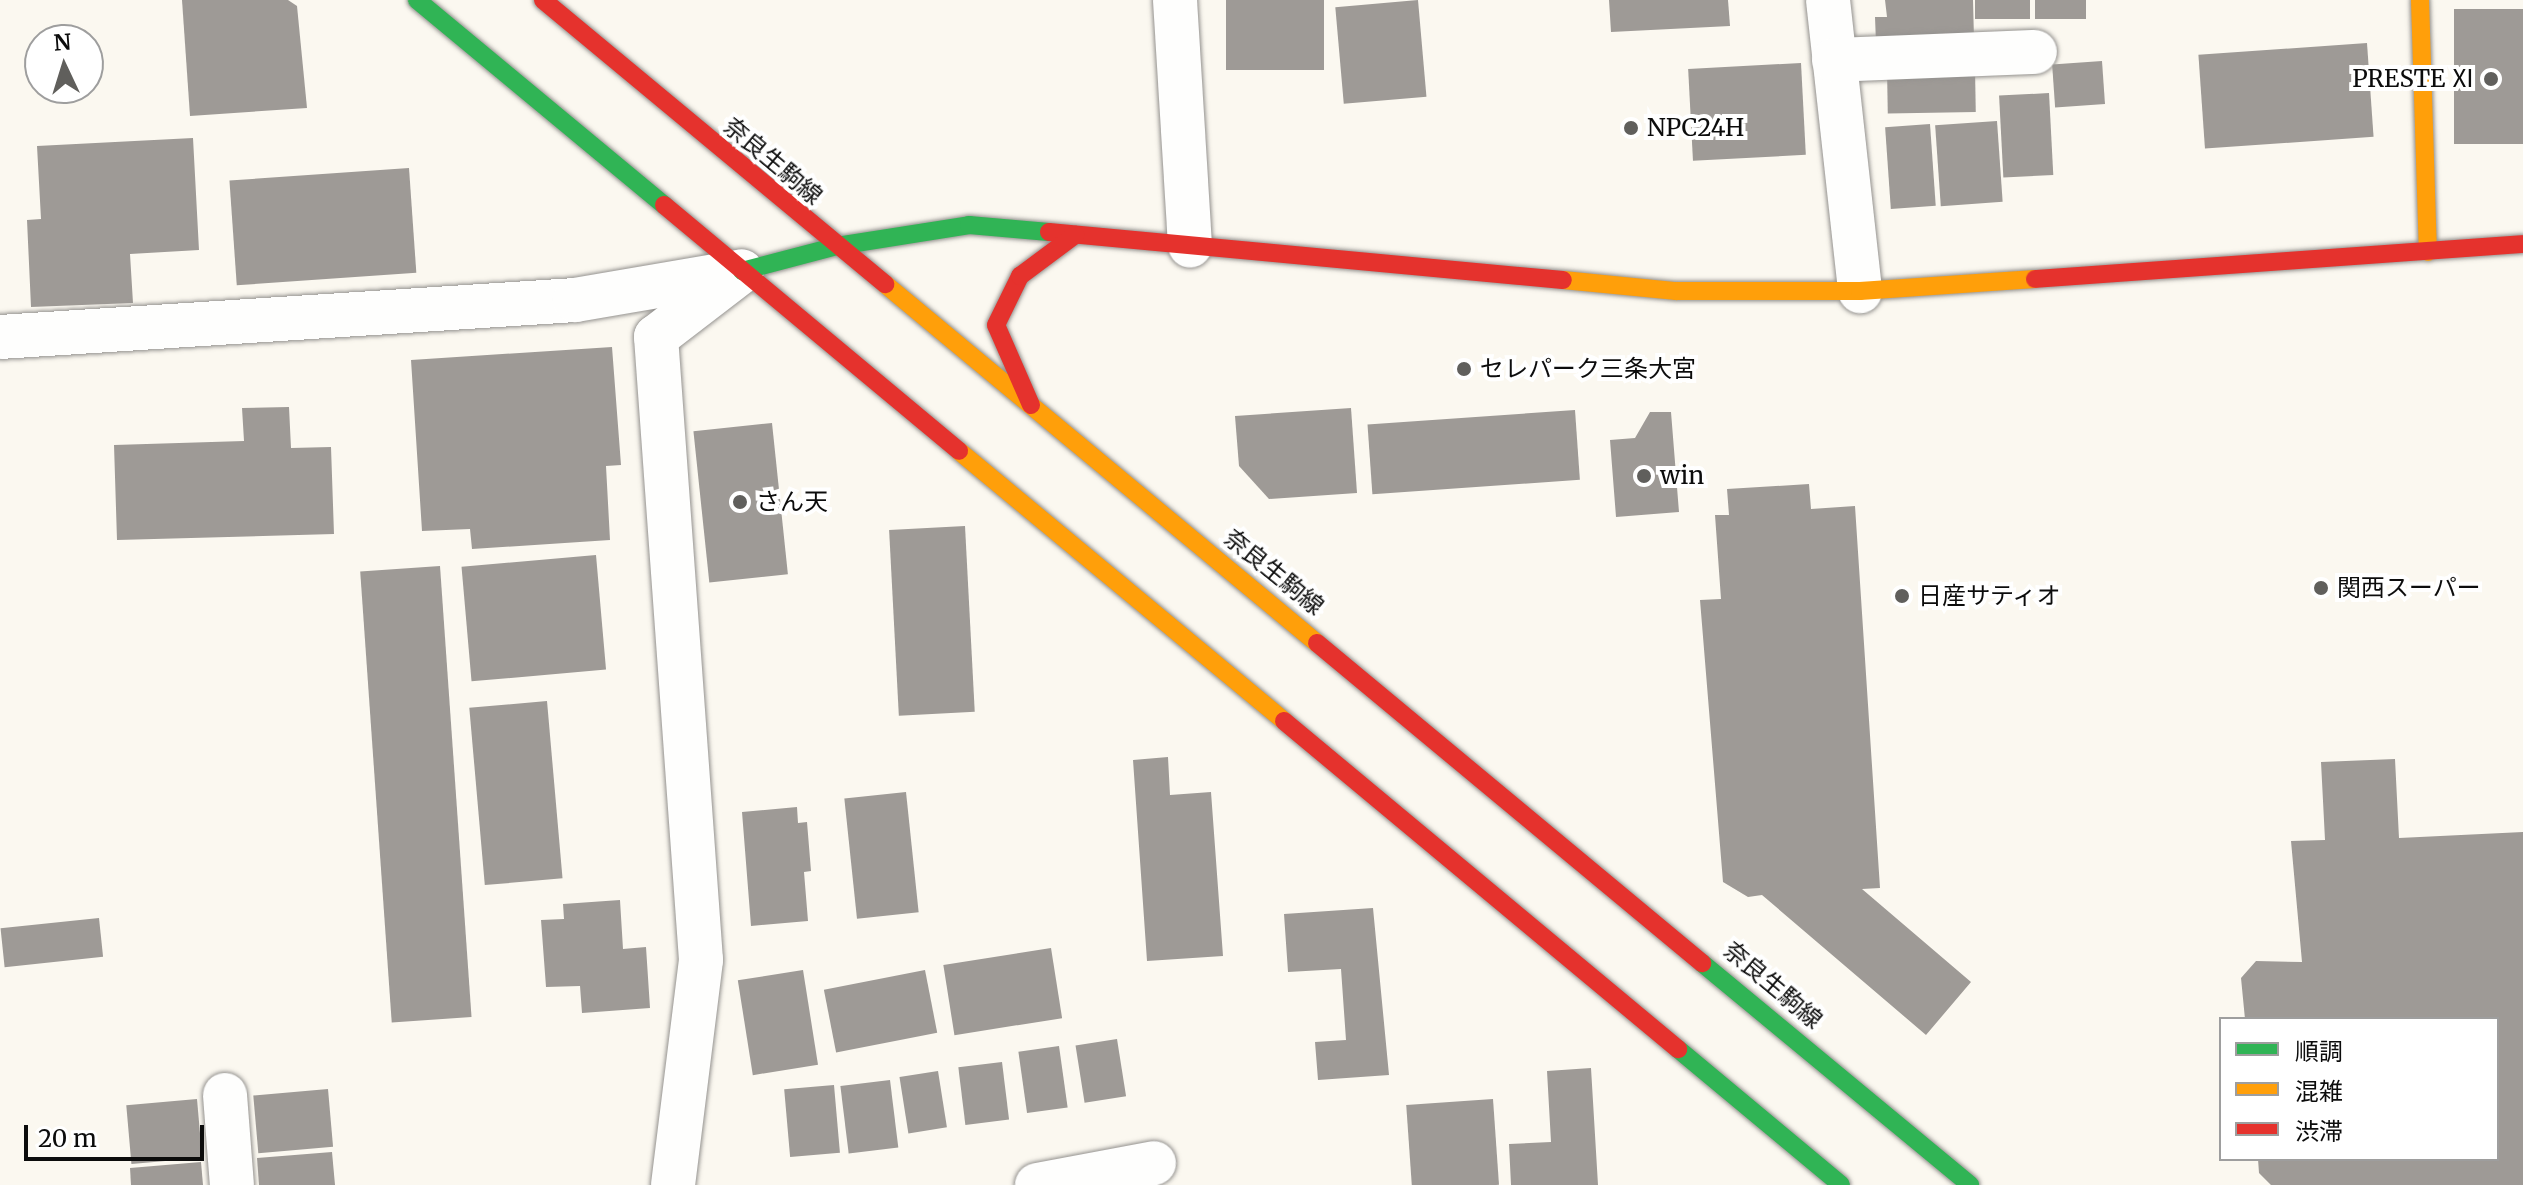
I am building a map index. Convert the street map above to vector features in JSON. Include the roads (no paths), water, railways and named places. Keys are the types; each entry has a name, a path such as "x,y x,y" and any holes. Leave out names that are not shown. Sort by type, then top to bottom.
{"main road":[{"path":"417,0 1841,1185"},
{"name":"奈良生駒線","path":"543,0 1970,1185"},
{"path":"2420,0 2428,252"},
{"path":"742,271 837,246 969,225 1676,291 1860,291 2523,244"},
{"path":"1031,405 996,325 1020,276 1075,235"}],"street":[{"path":"1175,0 1190,246"},
{"path":"1828,0 1860,291"},
{"path":"1834,60 2035,52"},
{"path":"0,337 575,300 742,271"},
{"path":"673,1185 701,960 656,337 742,271"},
{"path":"225,1095 232,1185"},
{"path":"1037,1185 1154,1163"}],"place":[{"name":"PRESTE Ⅺ","path":"2491,79"},
{"name":"NPC24H","path":"1631,128"},
{"name":"セレパーク三条大宮","path":"1464,369"},
{"name":"win","path":"1644,476"},
{"name":"さん天","path":"740,502"},
{"name":"関西スーパー","path":"2321,588"},
{"name":"日産サティオ","path":"1902,596"}]}
